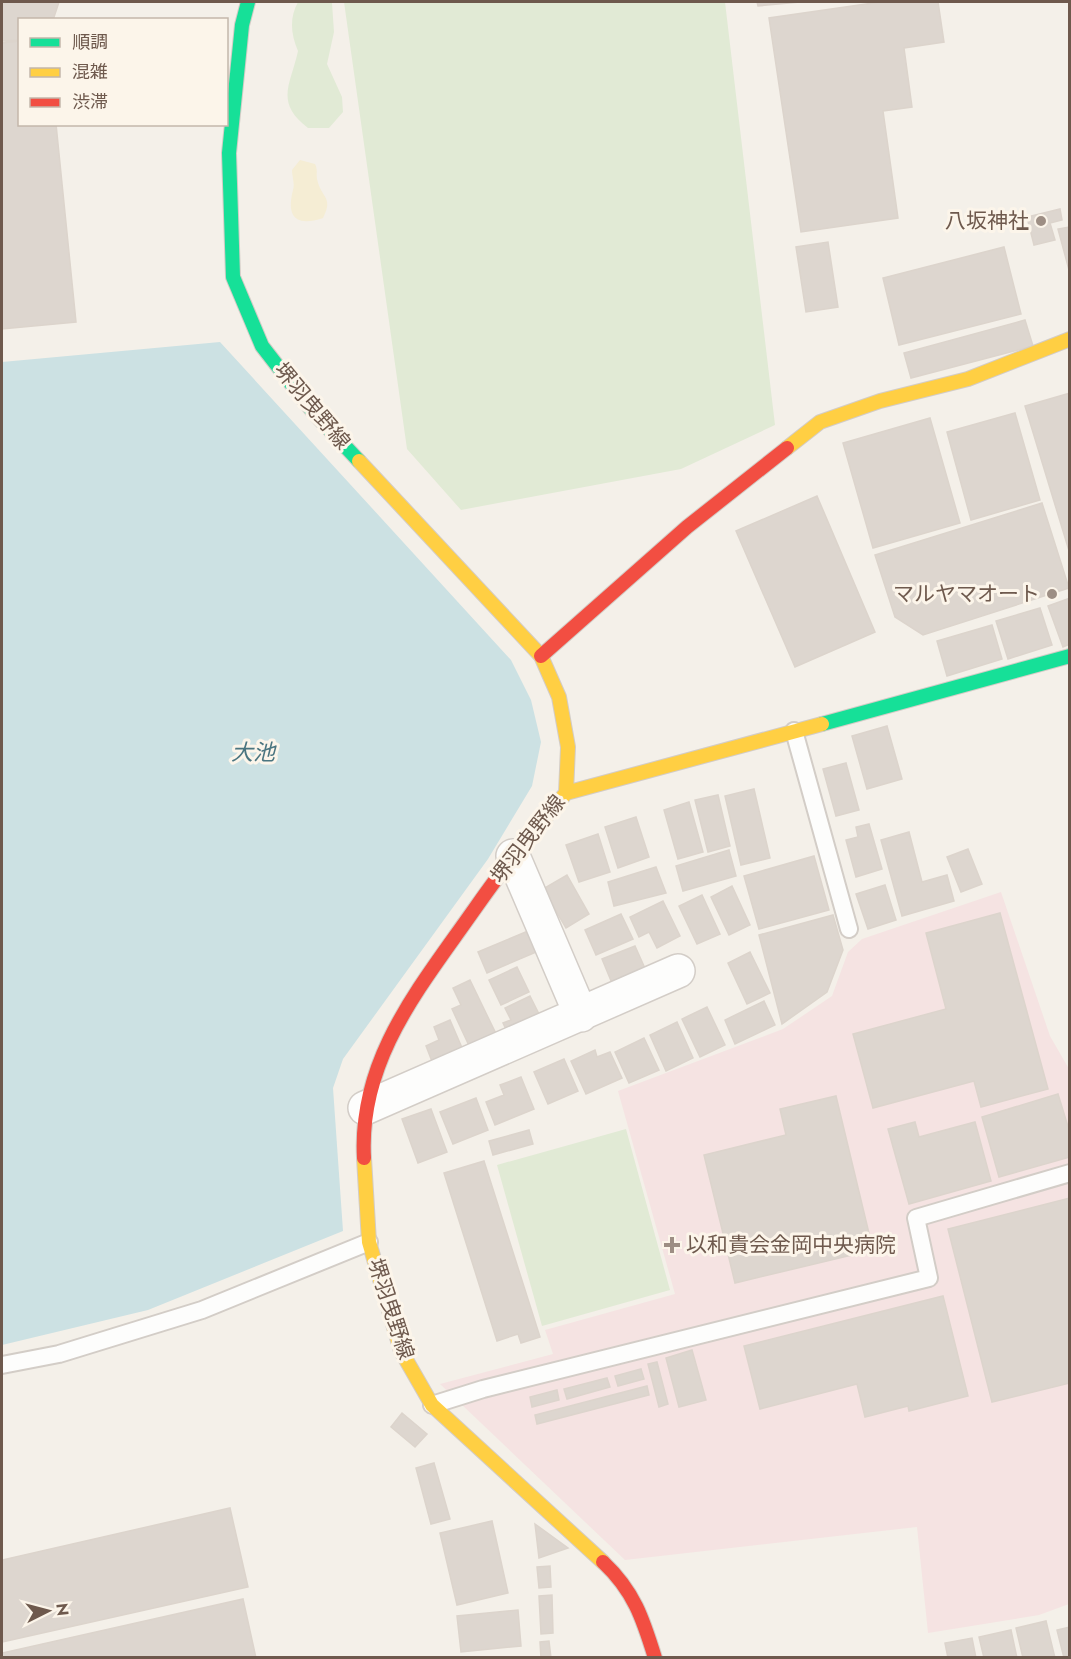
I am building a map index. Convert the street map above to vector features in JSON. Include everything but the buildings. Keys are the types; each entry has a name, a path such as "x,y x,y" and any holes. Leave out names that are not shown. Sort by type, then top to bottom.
{"main road":[{"name":"堺羽曳野線","path":"248,2 242,25 229,153 233,277 262,346 314,413 541,656 559,697 567,737 566,793 513,856 413,996 377,1065 365,1108 363,1140 369,1242 401,1351 432,1405 614,1572 641,1611 656,1657"},
{"path":"541,656 687,527 820,422 880,401 968,379 1070,339"},
{"path":"566,793 1070,656"}],"street":[{"path":"513,856 581,1015"},
{"path":"365,1108 678,971"}],"lane":[{"path":"794,731 849,929"},
{"path":"432,1405 483,1389 929,1278 916,1218 1070,1173"},
{"path":"2,1365 59,1354 202,1310 369,1242"}],"shaded area":[{"path":"1001,892 1050,1036 1069,1069 1069,1604 1039,1615 928,1633 917,1527 625,1560 440,1384 553,1354 545,1330 675,1294 618,1091 783,1029 832,996 848,952 862,939"}],"green space":[{"path":"298,2 332,3 334,32 327,64 342,97 343,112 329,128 308,128 291,110 288,101 289,83 298,51 292,26 293,14"},
{"path":"344,2 725,2 775,425 681,469 461,510 407,449"},
{"path":"626,1129 670,1290 542,1326 497,1165"}],"sand":[{"path":"300,160 316,166 317,179 327,201 323,218 306,221 295,218 292,213 291,199 294,185 292,170"}],"water":[{"name":"大池","path":"220,342 511,660 531,700 541,742 532,786 488,859 343,1059 333,1088 343,1231 148,1310 2,1345 2,362"}],"traffic: fast":[{"path":"248,2 242,25 229,153 233,277 262,346 314,413 359,461"},
{"path":"822,724 1070,656"}],"traffic: slow":[{"path":"787,448 820,422 880,401 968,379 1070,339"},
{"path":"359,461 541,656 559,697 568,747 566,793 530,836"},
{"path":"566,793 822,724"},
{"path":"364,1158 369,1242 401,1351 432,1405 603,1562"}],"traffic: jam":[{"path":"541,656 687,527 787,448"},
{"path":"364,1158 365,1125 370,1094 391,1037 422,983 502,871 530,836"},
{"path":"603,1562 623,1584 636,1606 655,1658"}],"place":[{"name":"八坂神社","path":"1041,221"},
{"name":"マルヤマオート","path":"1052,594"},
{"name":"以和貴会金岡中央病院","path":"672,1245"}]}
